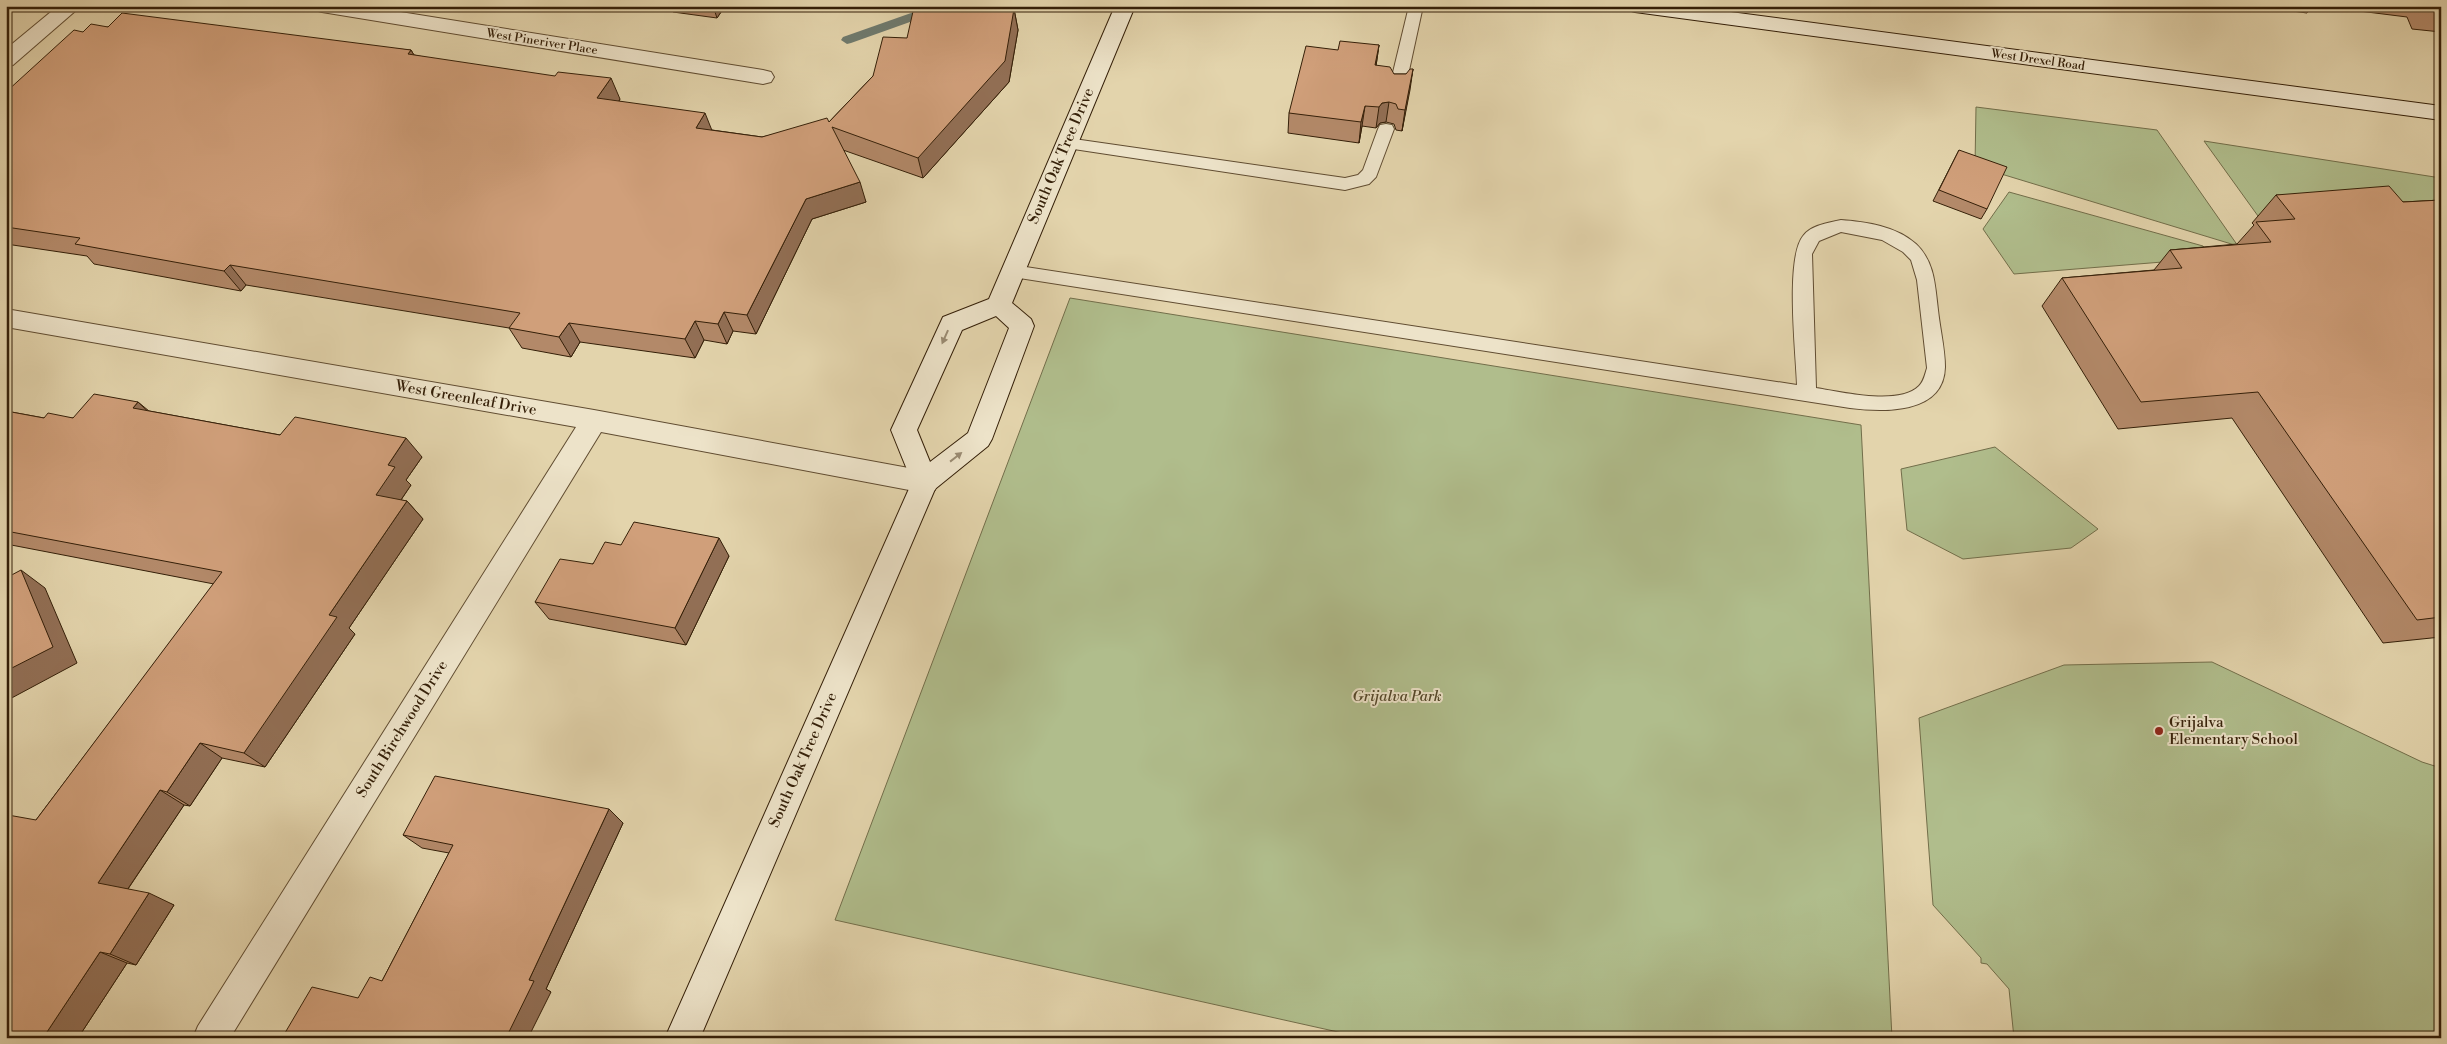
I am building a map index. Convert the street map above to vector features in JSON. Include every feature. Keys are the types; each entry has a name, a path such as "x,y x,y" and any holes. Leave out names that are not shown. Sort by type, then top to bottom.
{"street":[{"path":"6,60 71,6"},
{"name":"West Pineriver Place","path":"322,6 762,77"},
{"name":"South Oak Tree Drive","path":"682,1038 925,482 979,439 1022,326 999,305 1124,6"},
{"name":"West Drexel Road","path":"1635,6 2441,113"},
{"path":"925,482 904,430 952,324 999,305"},
{"name":"West Greenleaf Drive","path":"6,318 594,420 925,482"},
{"name":"South Birchwood Drive","path":"210,1038 594,420"}],"lane":[{"path":"1397,89 1416,6"},
{"path":"1067,143 1345,184 1363,180 1370,173 1386,129"},
{"path":"1013,271 1807,394 1888,404 1907,401 1923,394 1932,382 1936,368 1923,267 1913,253 1898,241 1880,232 1860,226 1841,226 1823,230 1810,238 1803,250 1802,263 1807,394"}],"green space":[{"path":"1976,107 2157,130 2238,246 1975,166"},
{"path":"2204,141 2441,178 2441,223 2368,209 2258,216"},
{"path":"2009,192 2203,246 2212,258 2014,274 1983,229"},
{"name":"Grijalva Park","path":"1070,298 1861,425 1892,1038 1365,1038 835,920"},
{"path":"1995,447 2098,529 2071,548 1963,559 1907,530 1901,469"},
{"path":"2212,662 2422,762 2441,768 2441,1038 2014,1038 2009,989 1987,964 1981,963 1981,958 1933,905 1919,718 2064,665"}],"building":[{"path":"2429,6 2441,6 2441,10 2430,8"},
{"path":"914,7 1014,9 1005,61 918,158 832,127 860,182 806,199 747,315 724,312 718,324 695,321 685,339 569,323 559,337 509,328 520,313 230,265 224,271 75,244 80,238 6,227 6,92 74,30 83,32 91,24 108,27 122,13 411,50 408,54 555,76 558,72 611,78 597,98 705,113 696,128 762,137 827,118 829,122 873,76 883,37 907,38"},
{"path":"1340,41 1379,45 1375,65 1390,67 1394,74 1406,74 1410,69 1413,69 1405,110 1398,109 1396,104 1389,102 1382,103 1379,107 1365,106 1361,122 1289,113 1306,46 1338,50"},
{"path":"1959,150 2007,167 1987,209 1939,190"},
{"path":"2389,186 2403,202 2441,200 2441,617 2417,620 2258,392 2141,402 2062,278 2182,268 2170,250 2271,242 2256,222 2295,219 2276,195"},
{"path":"94,394 138,402 133,408 280,435 295,417 406,438 388,465 395,467 376,495 407,501 329,615 337,617 244,753 200,743 167,792 160,790 98,883 149,893 110,954 100,952 43,1038 6,1038 6,817 8,815 36,820 222,572 6,531 6,411 44,418 48,413 73,418"},
{"path":"634,522 719,538 675,628 535,602 560,559 593,564 605,542 621,545"},
{"path":"21,570 53,647 6,671 6,578"},
{"path":"435,776 609,809 529,980 534,981 506,1038 282,1038 312,987 358,998 370,977 382,981 453,845 403,835"},
{"path":"1022,1034 1023,1038 1011,1038"}],"waterway":[{"path":"847,40 934,10 937,6"}],"place":[{"name":"Grijalva Elementary School","path":"2159,731"}]}
